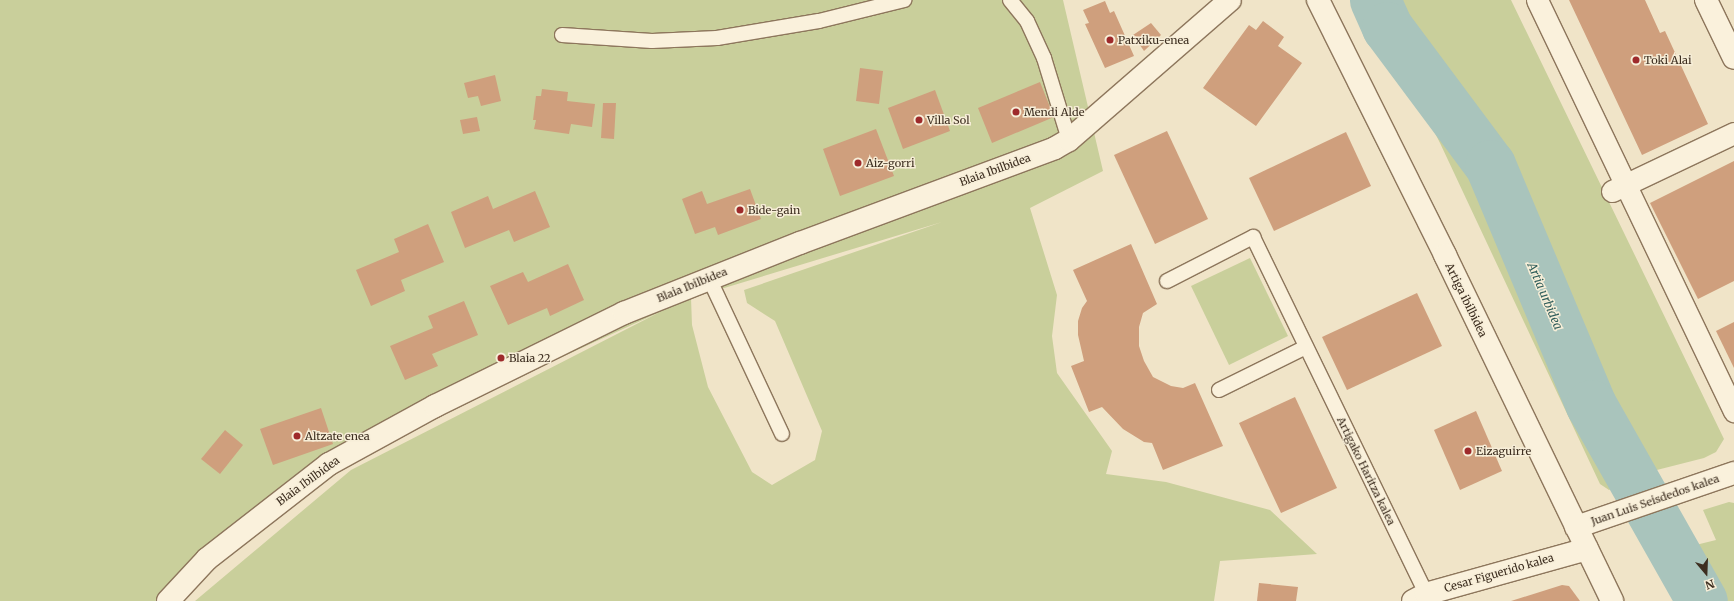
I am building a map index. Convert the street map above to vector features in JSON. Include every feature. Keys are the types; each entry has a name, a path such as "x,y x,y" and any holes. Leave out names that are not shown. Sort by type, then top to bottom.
{"street":[{"name":"Blaia Ibilbidea","path":"168,601 207,559 329,464 435,406 618,316 709,278 1055,148 1069,140 1230,0"},
{"name":"Artiga ibilbidea","path":"1318,0 1445,255 1612,601"},
{"path":"1537,0 1619,188 1734,411"},
{"path":"1706,0 1734,58"},
{"path":"1619,188 1734,133"},
{"name":"Juan Luis Seisdedos kalea","path":"1576,527 1734,473"},
{"name":"Cesar Figuerido kalea","path":"1419,598 1587,549"}],"lane":[{"path":"562,35 652,41 717,38 819,21 904,0"},
{"path":"1010,0 1027,21 1044,58 1069,140"},
{"name":"Artigako Haritza kalea","path":"1167,281 1253,238 1306,347 1419,598"},
{"path":"709,278 782,434"},
{"path":"1219,390 1306,347"}],"green space":[{"path":"0,0 1063,0 1103,171 1030,208 1057,295 1052,336 1057,373 1112,451 1106,474 1166,482 1270,510 1317,554 1220,561 1214,601 195,601 351,470 660,312 329,464 168,601 0,601","holes":["942,222 744,290 747,303 775,321 822,431 815,460 772,485 752,472 708,387 692,325 691,298"]},
{"path":"1368,0 1511,0 1724,439 1716,452 1704,458 1641,474 1609,490 1600,484 1440,143"},
{"path":"1250,258 1288,336 1229,365 1191,286"},
{"path":"1729,502 1734,503 1734,601 1676,601 1655,555 1716,540 1703,510"}],"building":[{"name":"Toki Alai","path":"1569,0 1645,0 1660,33 1665,31 1708,124 1642,155"},
{"name":"Patxiku-enea","path":"1105,1 1110,13 1114,11 1134,56 1105,68 1085,24 1089,23 1083,10"},
{"path":"1263,21 1284,37 1278,46 1302,63 1256,126 1203,88 1249,25 1256,30"},
{"path":"1151,23 1161,35 1144,51 1133,35"},
{"path":"860,68 883,71 879,104 856,101"},
{"path":"495,75 501,101 481,106 478,96 468,98 464,83"},
{"name":"Mendi Alde","path":"1040,82 1054,117 992,143 978,108"},
{"path":"542,89 568,92 567,101 595,104 592,127 571,124 569,134 534,129 536,120 533,120 536,96 541,96"},
{"name":"Villa Sol","path":"935,90 950,131 903,149 888,108"},
{"path":"603,103 616,103 614,139 601,138"},
{"path":"477,117 480,131 463,134 460,120"},
{"name":"Aiz-gorri","path":"876,129 894,176 840,196 823,149"},
{"path":"1167,131 1208,219 1155,244 1114,155"},
{"path":"1346,132 1371,186 1274,231 1249,178"},
{"path":"1734,161 1734,281 1698,299 1650,203"},
{"path":"750,189 761,219 718,235 715,227 695,234 682,199 702,191 707,204"},
{"path":"535,191 550,227 514,242 509,230 465,248 451,212 488,196 493,209"},
{"path":"428,224 444,262 401,280 405,291 371,306 356,270 399,252 394,239"},
{"path":"1131,244 1157,304 1143,313 1139,327 1139,346 1144,361 1153,377 1171,386 1183,388 1195,383 1223,446 1163,470 1152,443 1144,442 1123,429 1102,407 1089,412 1071,366 1084,361 1078,335 1078,321 1082,308 1087,301 1073,270"},
{"path":"568,264 584,300 550,316 547,308 508,325 490,286 523,272 528,282"},
{"path":"1417,293 1442,346 1347,390 1322,337"},
{"path":"464,301 478,335 432,354 438,366 405,380 390,346 433,328 428,316"},
{"path":"1734,322 1734,368 1716,331"},
{"path":"1295,397 1337,488 1281,513 1239,423"},
{"name":"Altzate enea","path":"321,408 333,444 273,465 260,429"},
{"name":"Eizaguirre","path":"1476,411 1502,471 1460,490 1434,430"},
{"path":"225,430 243,445 220,474 201,459"},
{"path":"1259,583 1298,587 1296,601 1257,601"},
{"path":"1562,585 1569,586 1580,601 1511,601"}],"waterway":[{"name":"Artia urbidea","path":"1375,0 1387,27 1490,165 1591,405 1702,601"}],"place":[{"name":"Patxiku-enea","path":"1110,40"},
{"name":"Toki Alai","path":"1636,60"},
{"name":"Mendi Alde","path":"1016,112"},
{"name":"Villa Sol","path":"919,120"},
{"name":"Aiz-gorri","path":"858,163"},
{"name":"Bide-gain","path":"740,210"},
{"name":"Blaia 22","path":"501,358"},
{"name":"Altzate enea","path":"297,436"},
{"name":"Eizaguirre","path":"1468,451"}]}
